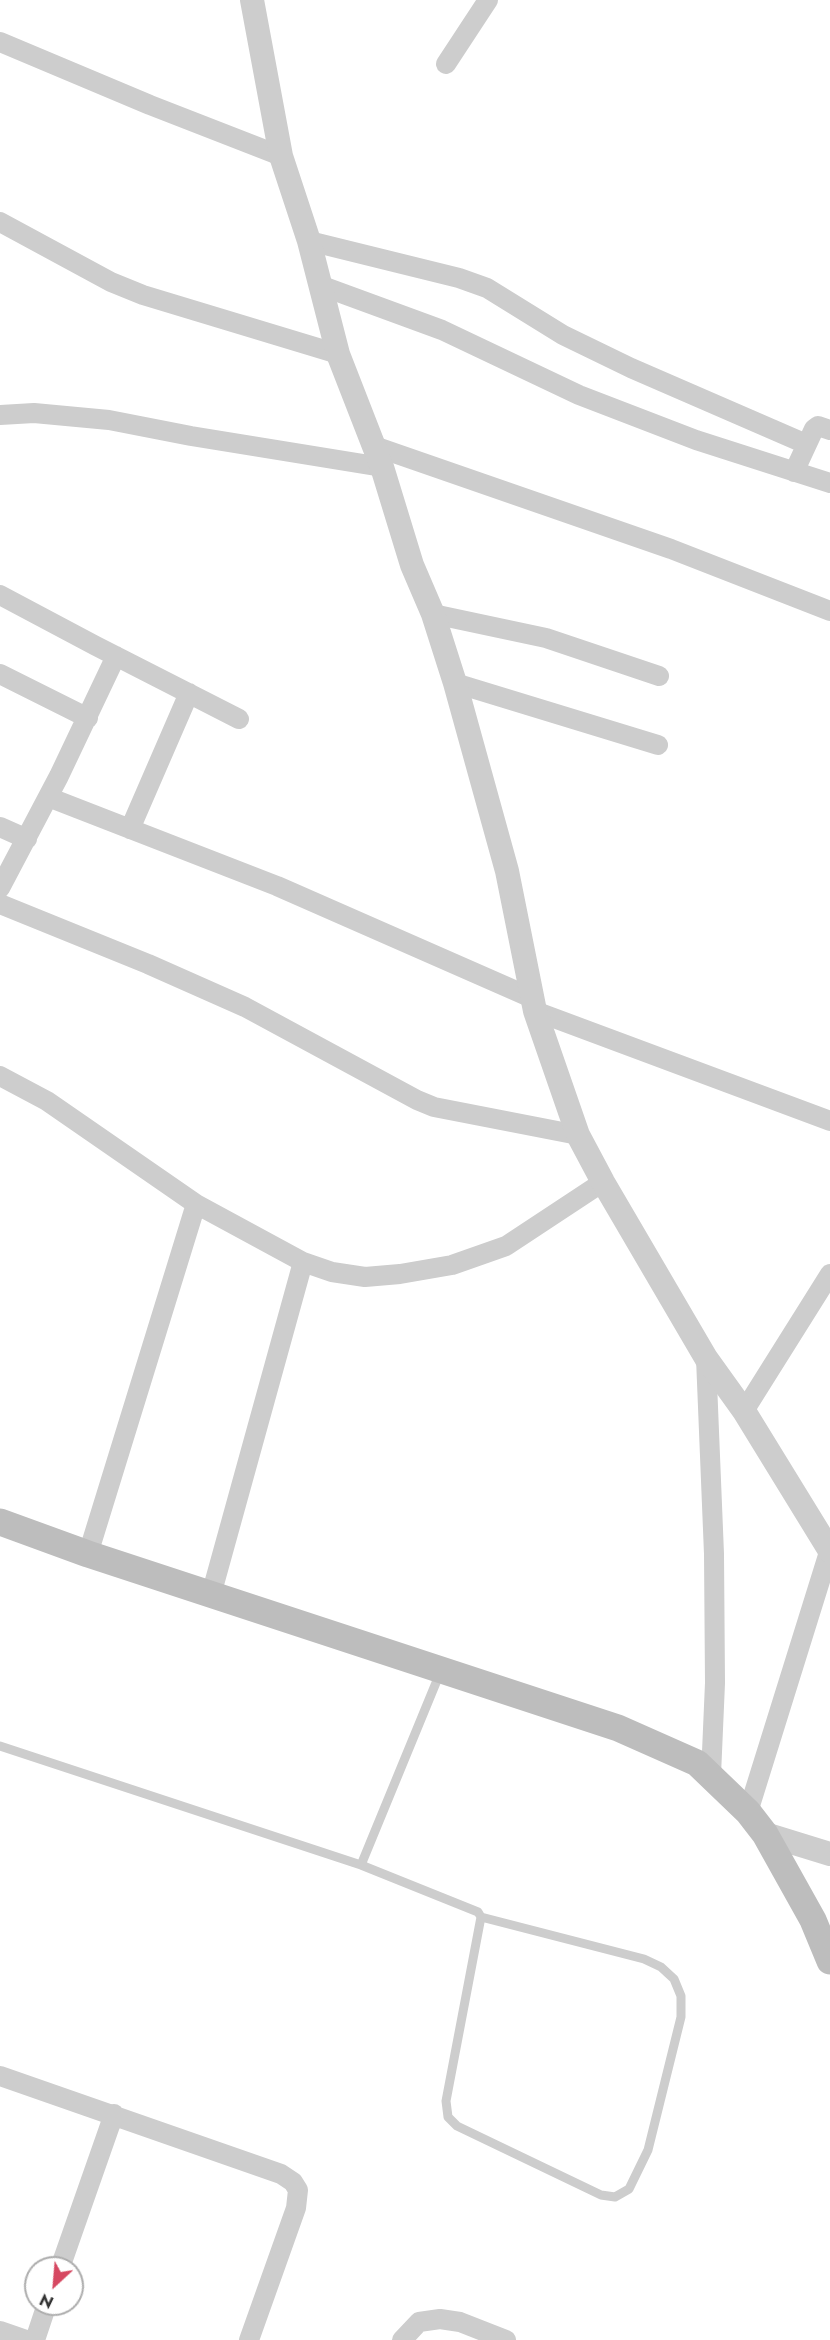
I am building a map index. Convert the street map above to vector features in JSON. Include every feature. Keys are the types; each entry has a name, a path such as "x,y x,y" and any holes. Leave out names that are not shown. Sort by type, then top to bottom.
{"main road":[{"path":"0,1522 88,1554 618,1728 698,1763 748,1812 765,1834 813,1920 830,1961"}],"street":[{"path":"252,0 281,156 322,286 339,354 378,457 412,566 433,614 455,683 507,871 534,1005 578,1135 706,1358 744,1411 830,1550 748,1812"},
{"path":"446,64 488,0"},
{"path":"0,42 150,105 281,156"},
{"path":"0,222 111,282 143,295 339,354"},
{"path":"309,242 459,278 487,288 573,340 806,444"},
{"path":"322,286 441,330 579,395 696,440 830,483"},
{"path":"0,415 34,413 109,420 191,436 378,457 671,549 830,611"},
{"path":"794,472 814,429 818,426 830,430"},
{"path":"0,594 239,719"},
{"path":"433,614 546,638 659,676"},
{"path":"0,888 88,718 116,656"},
{"path":"0,674 88,718"},
{"path":"455,683 658,745"},
{"path":"130,829 189,693"},
{"path":"48,797 277,886 534,1005 830,1121"},
{"path":"0,827 27,839"},
{"path":"0,904 148,964 245,1007 426,1104 578,1135"},
{"path":"0,1076 47,1101 196,1204 303,1262 332,1272 366,1276 400,1274 452,1265 506,1246 603,1182"},
{"path":"88,1554 196,1204"},
{"path":"212,1595 303,1262"},
{"path":"744,1411 830,1274"},
{"path":"706,1358 714,1577 715,1683 711,1775"},
{"path":"765,1834 830,1854"},
{"path":"0,2076 281,2174 293,2182 298,2190 296,2208 249,2340"},
{"path":"64,2256 114,2114"},
{"path":"34,2340 43,2316"},
{"path":"402,2340 418,2322 440,2319 460,2322 506,2340"},
{"path":"0,2331 26,2340"}],"lane":[{"path":"361,1865 441,1671"},
{"path":"0,1746 361,1865 478,1912 481,1917 446,2100 448,2117 457,2126 477,2136 601,2195 615,2197 629,2188 648,2150 681,2017 681,1996 674,1979 661,1967 644,1959 481,1917"}]}
